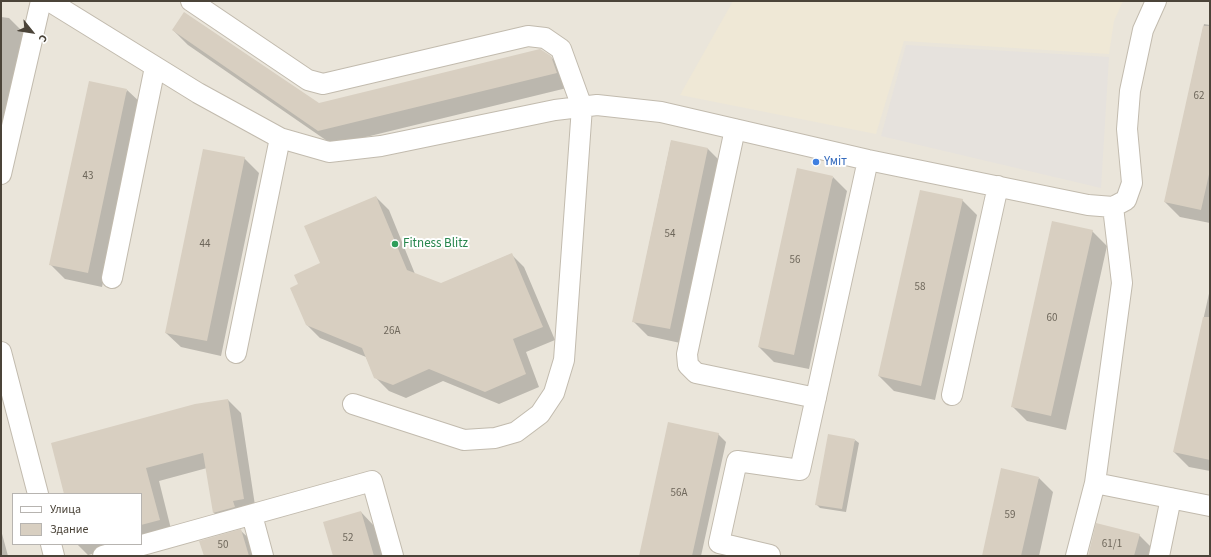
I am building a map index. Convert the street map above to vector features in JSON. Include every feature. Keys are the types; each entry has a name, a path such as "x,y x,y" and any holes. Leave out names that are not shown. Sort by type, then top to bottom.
{"street":[{"path":"1,174 42,1"},
{"path":"191,1 308,80 323,84 528,36 545,38 561,49 582,107 564,360 554,393 540,414 516,432 495,438 464,440 353,404"},
{"path":"62,4 155,67 198,93 280,138 329,152 374,147 555,110 597,105 661,112 868,160 1088,205 1113,207 1126,200 1132,183 1127,129 1130,91 1143,30 1156,1"},
{"path":"112,278 155,67"},
{"path":"735,129 687,354 688,365 696,373 816,398"},
{"path":"236,353 280,138"},
{"path":"770,555 719,543 738,461 800,470 868,160"},
{"path":"952,395 998,186"},
{"path":"1076,556 1095,483 1122,283 1113,207"},
{"path":"1,352 38,493"},
{"path":"113,555 372,481 393,556"},
{"path":"1095,483 1210,506"},
{"path":"1159,556 1171,498"},
{"path":"252,515 263,556"},
{"path":"51,545 54,556"}],"shaded area":[{"path":"1,1 1210,1 1210,556 1,556"},
{"path":"733,1 1123,1 1114,21 1109,54 904,41 876,134 680,95"},
{"path":"906,45 1109,57 1101,188 881,136"}],"building":[{"path":"184,12 319,103 540,49 551,56 557,73 318,131 172,30"},
{"path":"1203,26 1210,26 1210,170 1201,210 1164,202"},
{"path":"89,81 127,89 88,273 49,265"},
{"path":"671,140 708,148 670,329 632,322"},
{"path":"203,149 245,157 207,341 165,333"},
{"path":"797,168 833,176 794,355 758,347"},
{"path":"920,190 963,199 921,386 878,376"},
{"path":"376,196 407,270 441,283 512,253 543,327 513,339 526,374 485,392 429,369 393,385 374,378 362,348 306,325 290,288 298,284 294,275 320,263 304,226"},
{"path":"1052,221 1093,230 1051,416 1011,407"},
{"path":"1203,317 1210,317 1210,460 1173,452"},
{"path":"228,399 244,499 233,501 235,507 213,513 203,453 146,468 160,520 142,525 142,493 64,493 51,443 195,404"},
{"path":"668,422 719,433 692,556 639,556"},
{"path":"828,434 855,439 842,509 815,505"},
{"path":"1001,468 1039,477 1021,556 982,556"},
{"path":"361,511 374,556 333,556 323,522"},
{"path":"1096,523 1140,534 1134,556 1088,556"},
{"path":"241,529 249,556 204,556 199,541"}],"place":[{"name":"Үміт","path":"816,162"},
{"name":"Fitness Blitz","path":"395,244"}]}
